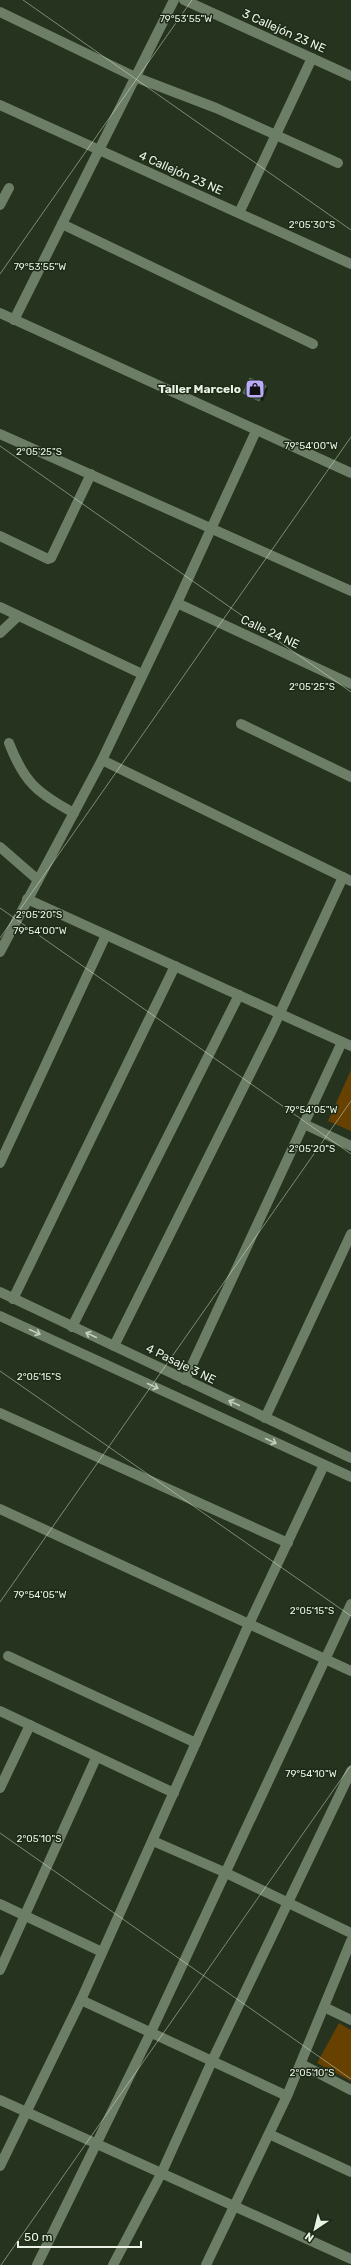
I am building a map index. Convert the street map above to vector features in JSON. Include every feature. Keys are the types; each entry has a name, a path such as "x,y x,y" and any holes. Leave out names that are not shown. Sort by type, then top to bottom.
{"street":[{"path":"14,320 174,0"},
{"name":"3 Callejón 23 NE","path":"184,0 351,76"},
{"path":"0,12 135,77 216,108 338,163"},
{"path":"239,213 312,58"},
{"name":"4 Callejón 23 NE","path":"0,105 351,264"},
{"path":"0,205 9,188"},
{"path":"62,224 313,344"},
{"path":"0,313 351,473"},
{"path":"0,952 102,760 177,603 256,431"},
{"path":"0,434 211,527 351,591"},
{"path":"0,536 48,559 51,558 91,474"},
{"name":"Calle 24 NE","path":"177,603 351,684"},
{"path":"0,607 142,674"},
{"path":"0,633 18,616"},
{"path":"241,724 351,777"},
{"path":"8,743 18,768 32,786 55,803 74,813"},
{"path":"102,760 347,879 114,1346"},
{"path":"0,847 38,880"},
{"path":"27,899 348,1044 304,1124 185,1380"},
{"path":"0,1163 106,935"},
{"path":"14,1299 175,966"},
{"path":"72,1327 239,995"},
{"path":"304,1124 351,1146"},
{"path":"265,1418 350,1239"},
{"name":"4 Pasaje 3 NE","path":"0,1292 351,1458"},
{"path":"0,1316 351,1477"},
{"path":"0,1413 288,1543"},
{"path":"0,2166 81,2000 249,1624 324,1465"},
{"path":"0,1509 351,1671"},
{"path":"37,2265 151,2032 224,1872 351,1604"},
{"path":"8,1656 196,1743"},
{"path":"0,1711 96,1758 174,1793"},
{"path":"0,1788 30,1725"},
{"path":"0,1970 96,1758"},
{"path":"113,2265 162,2172 212,2061 351,1771"},
{"path":"153,1841 224,1872 351,1933"},
{"path":"0,1904 102,1952"},
{"path":"206,2265 270,2134 301,2064 351,1941"},
{"path":"81,2000 287,2096"},
{"path":"324,2007 351,2020"},
{"path":"301,2064 351,2090"},
{"path":"0,2100 26,2113 162,2172 234,2207 351,2259"},
{"path":"270,2134 351,2172"}],"shaded area":[{"path":"351,1070 351,1131 328,1121"},
{"path":"339,2023 351,2030 351,2081 317,2063"}],"building":[{"name":"Taller Marcelo","path":"250,378 266,386 259,401 243,393"}],"place":[{"name":"Taller Marcelo","path":"255,389"}]}
